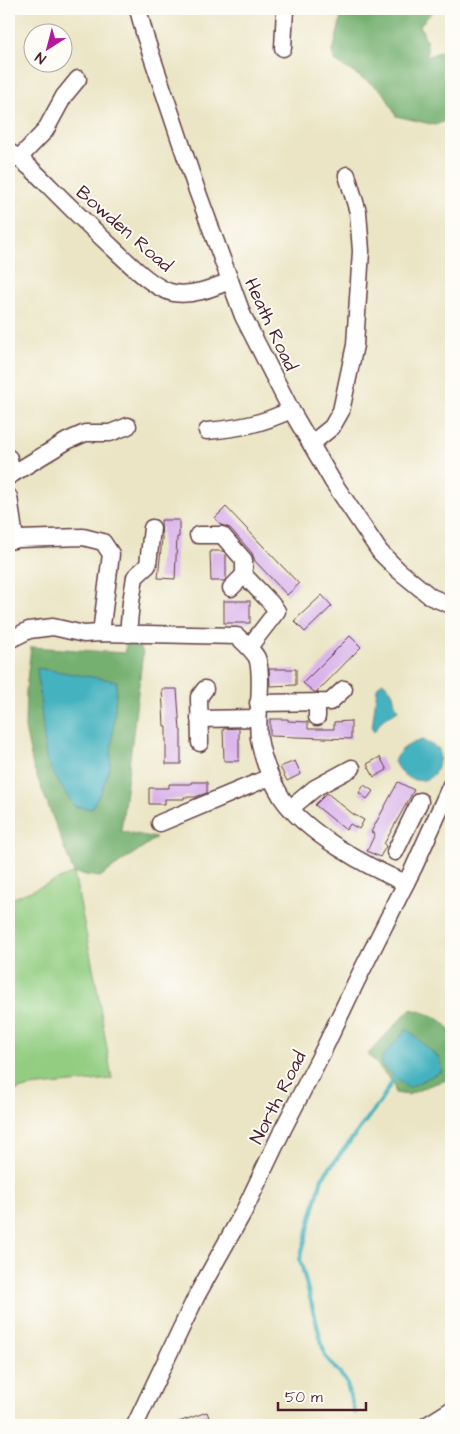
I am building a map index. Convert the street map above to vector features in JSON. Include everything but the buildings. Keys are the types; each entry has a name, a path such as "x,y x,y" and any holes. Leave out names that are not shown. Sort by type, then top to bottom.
{"street":[{"name":"Heath Road","path":"138,9 145,36 243,316 291,410 333,482 380,552 398,570 431,597 451,605"},
{"path":"283,48 285,9"},
{"path":"14,155 45,131 64,96 78,79"},
{"name":"Bowden Road","path":"14,155 150,282 173,293 186,293 210,289 230,281"},
{"path":"311,444 332,427 341,412 356,345 361,251 358,212 347,174"},
{"path":"207,431 240,428 271,419 291,410"},
{"path":"9,476 67,441 85,433 110,432 128,426"},
{"path":"9,458 9,476"},
{"path":"9,497 12,540 83,537 104,542 111,554 101,633"},
{"path":"128,634 130,602 135,577 148,565 152,528"},
{"path":"198,535 222,535 244,560 244,575 276,611 249,647"},
{"path":"231,588 244,575"},
{"path":"9,640 29,630 53,627 84,634 237,636 257,658 259,674 259,738 270,777 283,799 298,816 336,845 366,864 406,883"},
{"path":"200,744 199,697 205,689"},
{"path":"199,719 258,710 317,710 330,702 344,689"},
{"path":"291,808 315,788 352,768"},
{"path":"160,823 270,777"},
{"name":"North Road","path":"135,1425 197,1295 244,1211 406,883 451,785"},
{"path":"395,852 420,801"},
{"path":"411,821 431,830"},
{"path":"427,1425 451,1410"}],"green space":[{"path":"343,9 435,9 420,25 427,43 427,57 451,47 451,119 435,125 396,116 381,90 335,61 333,52"},
{"path":"128,639 137,643 143,652 121,831 156,838 100,877 74,873 33,766 25,728 26,689 31,647 124,653"},
{"path":"74,873 97,988 112,1079 30,1087 9,1092 9,900"},
{"path":"410,1009 438,1019 451,1031 451,1079 433,1084 408,1095 395,1093 394,1084 368,1054"}],"water":[{"path":"37,668 117,681 110,767 101,792 91,809 74,806 46,759"},
{"path":"382,682 391,689 398,710 382,720 374,732 372,729 377,688"},
{"path":"422,740 439,749 439,762 436,771 430,777 414,780 399,770 394,761 405,747"},
{"path":"407,1029 439,1058 442,1071 408,1088 382,1065 382,1057"}],"waterway":[{"path":"355,1413 346,1381 325,1356 300,1259 322,1178 380,1102 395,1077"}]}
